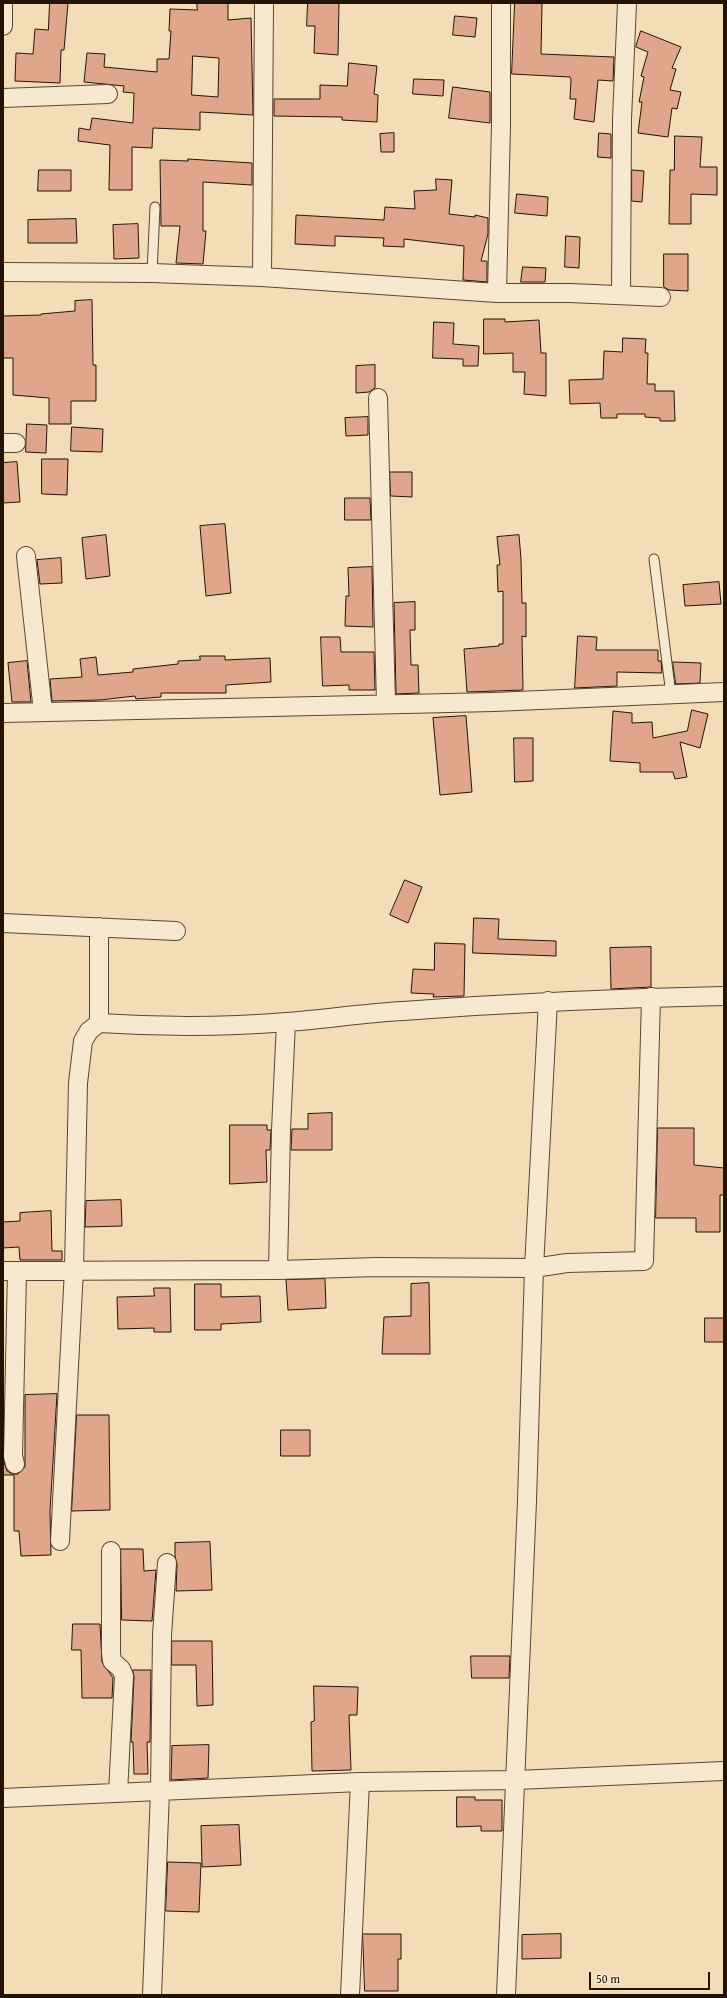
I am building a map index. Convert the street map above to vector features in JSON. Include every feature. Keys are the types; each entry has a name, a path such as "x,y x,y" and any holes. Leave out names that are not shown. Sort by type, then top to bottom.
{"street":[{"path":"3,26 4,3"},
{"path":"262,277 264,3"},
{"path":"498,293 501,133 501,3"},
{"path":"621,296 622,119 627,3"},
{"path":"3,98 108,94"},
{"path":"3,272 152,273 262,277 498,293 661,298"},
{"path":"378,398 386,704"},
{"path":"26,556 43,712"},
{"path":"3,713 386,704 724,692"},
{"path":"3,923 176,931"},
{"path":"98,1023 99,927"},
{"path":"60,1541 74,1270 78,1083 80,1054 85,1036 92,1027 98,1023 144,1026 286,1022 402,1011 548,1001 724,996"},
{"path":"15,1464 13,1456 10,1271 278,1270 377,1267 534,1268 567,1263 644,1261 651,997"},
{"path":"506,1995 516,1780 534,1268 548,1001"},
{"path":"278,1270 281,1130 286,1022"},
{"path":"111,1551 111,1654 112,1661 121,1669 124,1676 118,1793"},
{"path":"152,1995 160,1791 159,1751 162,1634 167,1563"},
{"path":"3,1798 360,1782 516,1780 724,1770"},
{"path":"350,1995 360,1782"}],"lane":[{"path":"152,273 155,207"},
{"path":"654,559 671,695"}],"building":[{"path":"50,3 68,3 64,50 61,50 60,83 15,81 16,53 33,54 35,29 48,30"},
{"path":"197,3 228,3 228,20 251,18 253,115 200,112 200,130 153,128 152,148 132,147 132,190 109,190 110,145 78,141 79,128 90,130 92,118 133,123 134,93 123,92 124,86 84,82 87,53 105,54 104,67 157,72 157,59 169,59 171,31 169,31 170,9 197,10","holes":["193,56 219,58 218,97 192,95"]},
{"path":"308,3 339,3 338,55 314,53 315,26 307,26"},
{"path":"515,3 542,3 541,54 614,57 613,81 598,80 594,122 574,119 576,99 570,99 570,77 512,74"},
{"path":"455,16 477,18 475,37 453,35"},
{"path":"641,31 681,47 672,68 676,69 670,90 681,92 677,109 672,108 668,137 638,133 642,102 639,102 644,77 641,76 648,52 636,47"},
{"path":"349,63 377,66 374,94 378,95 377,122 342,120 342,117 274,116 274,99 320,99 320,85 347,86"},
{"path":"414,79 444,80 443,96 413,94"},
{"path":"453,87 490,92 490,123 449,118"},
{"path":"394,133 394,152 381,152 380,134"},
{"path":"599,133 611,134 611,158 598,157"},
{"path":"675,136 702,137 700,167 717,167 717,195 691,194 691,224 669,224 670,170 674,170"},
{"path":"188,159 252,163 252,185 203,182 203,231 206,231 203,264 176,263 180,226 161,226 160,160 188,161"},
{"path":"39,170 71,170 71,191 38,191"},
{"path":"632,170 644,171 642,202 632,201"},
{"path":"436,179 452,180 449,214 475,217 475,215 488,218 488,234 481,261 487,261 487,282 463,280 464,246 404,239 404,247 383,246 384,238 335,236 335,246 295,244 296,215 384,220 385,207 415,209 414,191 436,190"},
{"path":"517,194 548,197 547,216 515,213"},
{"path":"76,219 77,243 28,243 28,220"},
{"path":"138,224 139,258 114,259 113,225"},
{"path":"566,236 580,237 579,268 565,267"},
{"path":"664,254 688,254 688,291 669,290 664,287"},
{"path":"523,267 546,268 545,282 521,282"},
{"path":"92,300 93,365 96,365 96,401 71,401 71,424 49,424 49,398 13,395 13,358 3,358 3,316 41,315 75,311 75,301"},
{"path":"484,319 505,319 505,322 539,320 541,353 546,353 546,396 524,394 525,372 513,372 513,353 484,354"},
{"path":"434,322 454,323 453,344 479,346 478,366 463,366 463,359 433,358"},
{"path":"623,338 646,339 645,353 648,353 647,384 655,384 655,391 674,391 675,421 660,421 660,418 645,417 645,414 617,414 617,418 601,418 600,403 570,404 569,380 603,379 604,351 622,352"},
{"path":"375,365 375,388 369,392 356,393 356,366"},
{"path":"368,417 368,435 346,436 345,418"},
{"path":"27,424 47,425 46,453 26,452"},
{"path":"72,427 103,429 102,452 71,451"},
{"path":"42,459 68,459 67,495 42,494"},
{"path":"17,462 20,502 3,503 3,463"},
{"path":"390,472 412,472 412,497 391,496"},
{"path":"345,498 370,498 371,520 345,520"},
{"path":"225,524 231,593 206,596 200,526"},
{"path":"106,535 110,576 86,579 82,538"},
{"path":"519,535 522,603 526,603 526,637 522,636 523,690 467,692 464,649 499,646 499,644 503,644 503,591 498,592 497,565 500,565 497,537"},
{"path":"61,558 62,583 40,584 37,560"},
{"path":"372,567 373,627 345,626 346,596 349,596 348,568"},
{"path":"719,582 721,604 685,606 683,585"},
{"path":"415,602 415,630 410,630 411,665 418,665 419,693 396,694 394,603"},
{"path":"578,636 597,637 596,650 658,650 658,661 661,661 662,673 617,672 617,686 575,688"},
{"path":"321,637 340,637 341,652 374,652 375,690 349,690 349,685 323,686"},
{"path":"200,656 225,656 225,660 270,658 271,682 226,685 226,693 161,693 161,697 136,699 135,696 100,700 52,701 50,679 82,677 80,659 96,657 98,675 133,672 133,669 178,664 178,661 200,660"},
{"path":"27,661 31,702 12,702 8,663"},
{"path":"673,662 701,663 700,683 676,684"},
{"path":"692,710 708,714 700,748 680,742 687,777 675,779 673,772 640,772 640,763 610,761 613,711 632,713 632,723 652,722 653,738 687,731"},
{"path":"466,716 472,792 440,795 433,718"},
{"path":"514,738 533,738 533,781 515,782"},
{"path":"405,880 422,887 408,923 390,915"},
{"path":"474,918 499,919 498,939 556,941 556,956 473,953"},
{"path":"435,943 465,944 464,996 433,997 434,994 411,993 413,969 434,970"},
{"path":"651,947 651,987 611,989 610,948"},
{"path":"332,1113 332,1150 291,1150 292,1129 308,1129 308,1114"},
{"path":"230,1125 267,1125 267,1130 271,1130 270,1150 266,1150 267,1182 230,1184"},
{"path":"658,1128 694,1128 694,1165 724,1168 724,1195 720,1195 720,1232 696,1232 696,1218 656,1218"},
{"path":"121,1200 122,1226 85,1227 86,1201"},
{"path":"51,1211 52,1251 62,1251 62,1260 20,1260 19,1247 3,1248 3,1222 20,1221 20,1213"},
{"path":"325,1279 326,1308 288,1310 286,1280"},
{"path":"429,1283 430,1354 382,1354 384,1317 411,1316 411,1284"},
{"path":"195,1284 221,1284 221,1297 260,1296 261,1322 221,1324 221,1330 195,1330"},
{"path":"154,1288 170,1288 171,1332 154,1332 154,1328 118,1329 117,1297 154,1296"},
{"path":"705,1318 724,1318 724,1342 705,1342"},
{"path":"57,1394 50,1511 51,1555 21,1556 19,1531 14,1531 14,1475 3,1475 3,1459 7,1471 12,1474 18,1474 25,1467 25,1395"},
{"path":"77,1415 109,1415 110,1510 72,1511"},
{"path":"281,1430 310,1430 310,1456 281,1456"},
{"path":"210,1542 212,1590 176,1591 177,1564 175,1557 175,1543"},
{"path":"121,1549 143,1549 144,1571 156,1570 152,1621 122,1620"},
{"path":"73,1624 100,1624 102,1662 113,1678 112,1698 82,1698 81,1650 72,1650"},
{"path":"172,1641 212,1641 213,1705 197,1706 196,1665 172,1665"},
{"path":"471,1656 510,1656 509,1678 472,1678"},
{"path":"133,1670 151,1670 150,1742 147,1742 148,1774 134,1774 133,1742 131,1742"},
{"path":"314,1686 358,1687 357,1715 349,1715 351,1770 312,1771 311,1722 314,1721"},
{"path":"209,1745 208,1778 171,1780 172,1746"},
{"path":"457,1797 475,1797 475,1800 502,1800 502,1831 481,1831 481,1826 457,1827"},
{"path":"239,1825 241,1865 202,1867 201,1826"},
{"path":"168,1862 201,1863 199,1912 166,1911"},
{"path":"363,1934 401,1934 401,1959 398,1959 398,1991 365,1991"},
{"path":"561,1934 561,1958 522,1959 522,1935"}]}
